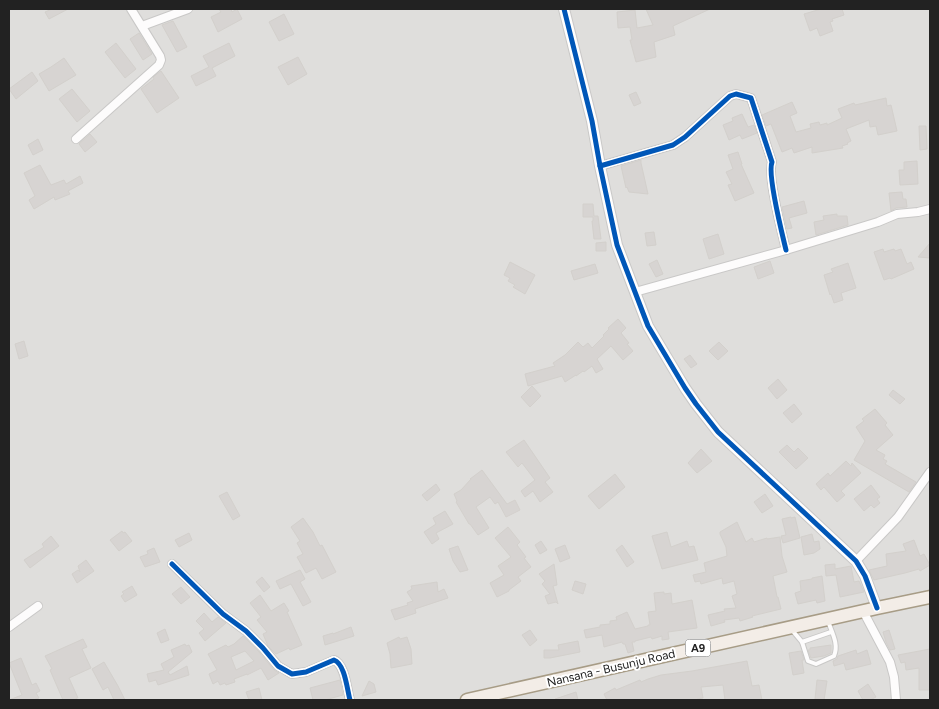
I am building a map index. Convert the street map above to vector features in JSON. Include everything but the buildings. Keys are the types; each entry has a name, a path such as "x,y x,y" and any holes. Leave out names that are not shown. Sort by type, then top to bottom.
{"main road":[{"name":"Nansana - Busunju Road","path":"466,700 930,597"}],"street":[{"path":"76,139 159,65 160,56 132,9"},
{"path":"142,26 188,9"},
{"path":"564,9 592,121 618,245 648,326 664,355 696,404 718,432 856,561 869,585 877,608"},
{"path":"600,166 674,145 730,96 736,94 751,98 772,162 770,167 775,199 786,250"},
{"path":"634,292 786,250 892,216 930,209"},
{"path":"856,561 898,517 930,472"},
{"path":"172,564 223,614 246,630 278,666 292,674 306,672 334,660 339,662 350,700"},
{"path":"9,626 38,606"},
{"path":"863,611 890,662 894,677 896,700"}],"lane":[{"path":"788,628 802,642 808,661 816,664 834,656 836,646 827,619"},
{"path":"802,642 831,632"}],"shaded area":[{"path":"9,9 930,9 930,700 9,700"}],"cycle path":[{"path":"564,9 592,121 617,245 648,326 685,388 718,432 856,561 865,576 877,608"},
{"path":"600,166 673,145 685,137 730,96 736,94 751,98 772,162 773,191 786,250"},
{"path":"172,564 223,614 246,631 278,666 292,674 306,672 334,660 338,662 347,684 350,700"}]}
